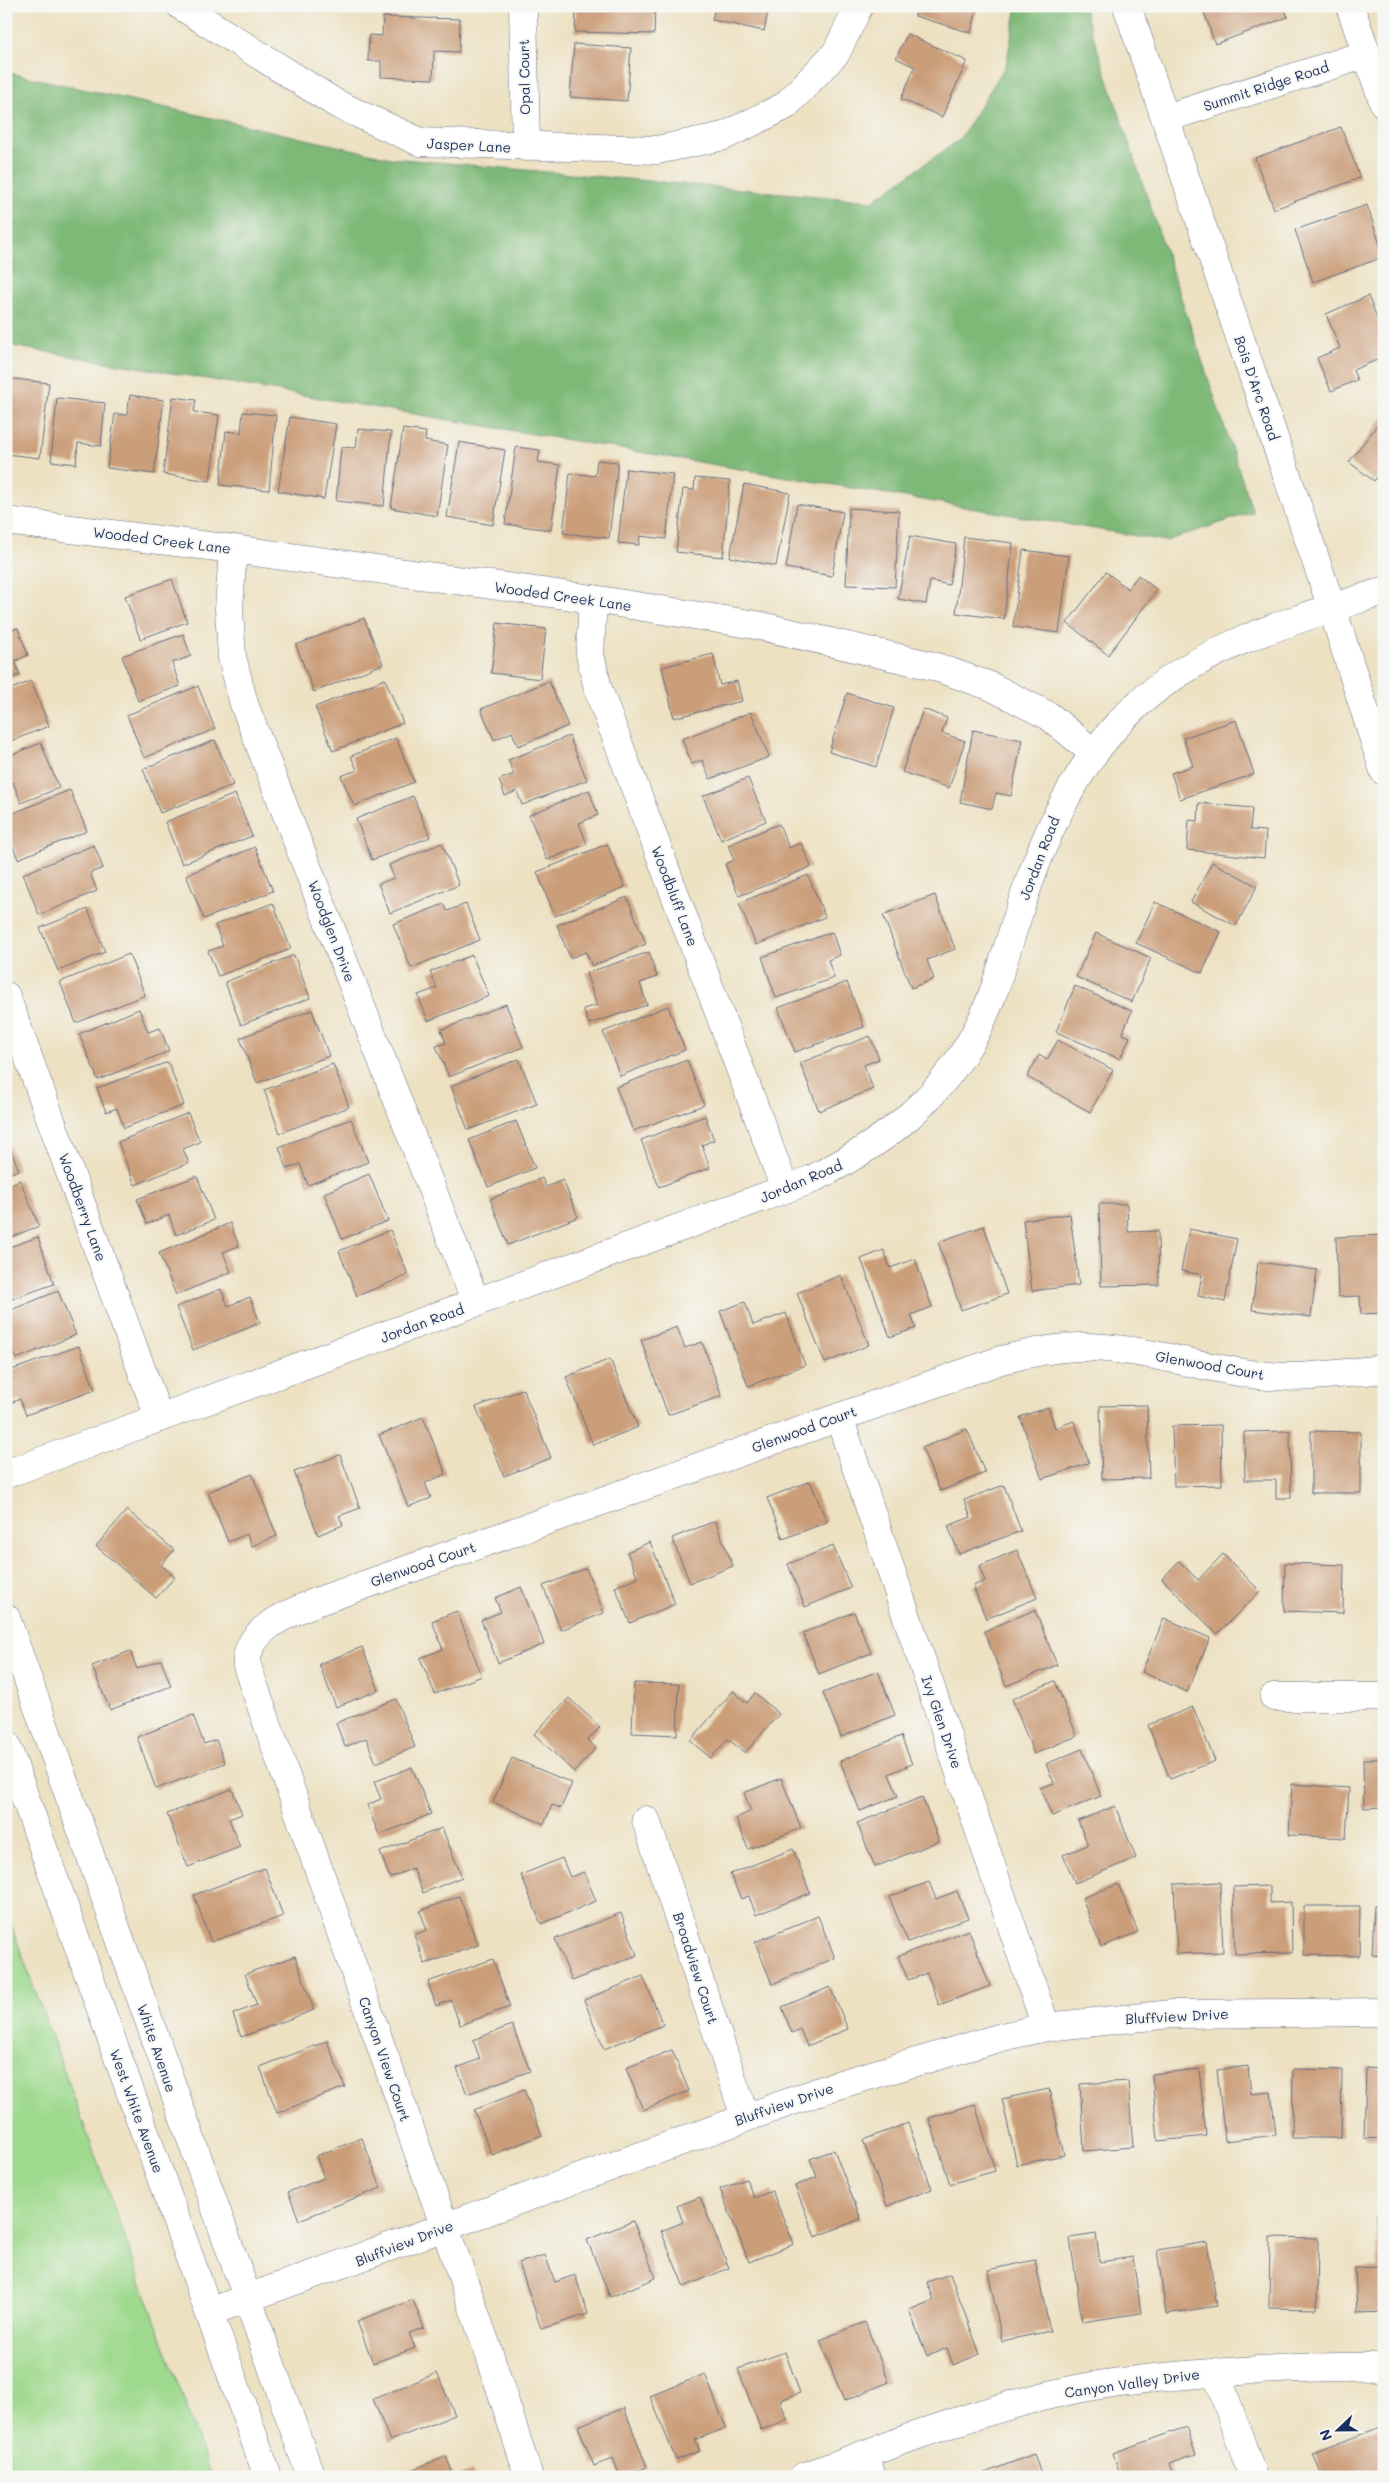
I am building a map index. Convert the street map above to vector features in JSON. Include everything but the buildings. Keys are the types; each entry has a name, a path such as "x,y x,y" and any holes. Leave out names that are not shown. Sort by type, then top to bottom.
{"street":[{"name":"Jasper Lane","path":"181,6 336,104 420,142 657,150 724,136 785,106 836,53 859,6"},
{"name":"Opal Court","path":"523,6 526,147"},
{"name":"Bois D'Arc Road","path":"1127,6 1332,608 1384,771"},
{"path":"1350,6 1384,104"},
{"name":"Summit Ridge Road","path":"1166,118 1367,54"},
{"name":"Wooded Creek Lane","path":"6,521 233,549 593,599 756,625 932,666 990,686 1049,716 1094,754"},
{"name":"Woodglen Drive","path":"233,549 228,609 232,657 244,704 476,1303"},
{"name":"Jordan Road","path":"6,1474 810,1180 855,1158 904,1122 945,1079 972,1039 994,989 1029,881 1060,805 1115,726 1158,687 1201,660 1244,640 1384,591"},
{"name":"Woodbluff Lane","path":"593,599 590,654 598,689 785,1189"},
{"name":"Woodberry Lane","path":"6,996 159,1418"},
{"name":"Glenwood Court","path":"253,1643 266,1627 286,1614 316,1602 1000,1360 1045,1350 1081,1347 1131,1351 1260,1375 1304,1376 1384,1369"},
{"name":"Ivy Glen Drive","path":"839,1417 1046,2027"},
{"name":"White Avenue","path":"6,1618 246,2300 311,2477"},
{"name":"Canyon View Court","path":"253,1643 246,1654 247,1666 488,2350 529,2477"},
{"path":"1274,1697 1384,1697"},
{"name":"West White Avenue","path":"6,1744 268,2477"},
{"name":"Broadview Court","path":"646,1820 745,2117"},
{"name":"Bluffview Drive","path":"209,2312 745,2117 834,2086 943,2053 1046,2027 1172,2014 1384,2012"},
{"name":"Canyon Valley Drive","path":"803,2477 868,2466 975,2416 1078,2389 1129,2381 1216,2372 1384,2367"},
{"path":"1216,2372 1253,2477"}],"green space":[{"path":"1017,6 1083,6 1253,512 1166,541 6,345 6,72 391,158 872,201 959,140 1006,65"},
{"path":"6,1911 212,2477 6,2477"}]}
